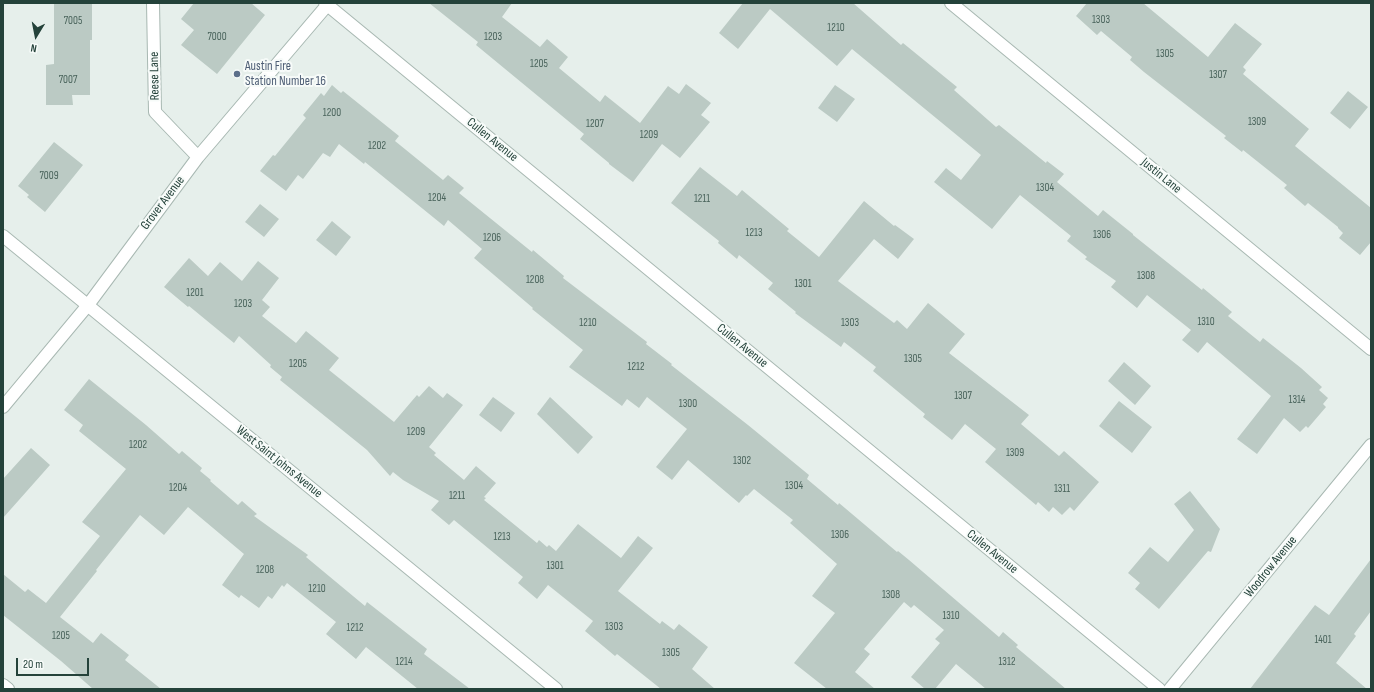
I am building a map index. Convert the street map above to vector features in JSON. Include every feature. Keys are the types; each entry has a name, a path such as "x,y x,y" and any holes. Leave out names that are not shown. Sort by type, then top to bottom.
{"street":[{"name":"Reese Lane","path":"154,3 155,112 198,156"},
{"name":"Justin Lane","path":"951,3 1371,349"},
{"name":"Grover Avenue","path":"3,407 88,305 198,156 327,4"},
{"name":"Cullen Avenue","path":"327,4 1159,689"},
{"name":"West Saint Johns Avenue","path":"3,236 556,689"},
{"name":"Woodrow Avenue","path":"1170,689 1371,445"},
{"path":"3,685 8,689"}],"building":[{"path":"54,3 92,3 90,95 72,95 73,105 46,105 46,65 54,64"},
{"path":"194,3 251,3 265,15 217,74 181,45 194,30 181,19"},
{"path":"429,3 512,3 502,17 540,47 547,39 568,57 559,68 600,102 605,95 640,123 668,86 679,94 686,84 711,103 701,115 710,122 680,158 662,144 633,182 580,139 584,134 476,45 478,42"},
{"path":"743,3 853,3 901,45 903,43 957,87 954,90 996,127 999,125 1046,163 1047,161 1064,174 1057,182 1098,216 1103,210 1202,290 1203,288 1232,312 1228,316 1260,342 1263,338 1301,368 1322,387 1319,390 1328,398 1323,404 1326,407 1308,428 1306,426 1300,432 1284,418 1257,454 1237,439 1271,396 1207,342 1198,353 1182,340 1191,330 1147,295 1137,308 1111,287 1116,281 1085,259 1087,257 1067,241 1071,236 1020,195 992,229 934,182 946,168 961,180 981,155 852,49 837,66 770,9 738,49 719,33"},
{"path":"1087,3 1143,3 1208,57 1235,23 1262,44 1243,67 1246,70 1243,74 1309,129 1295,146 1371,208 1371,242 1360,255 1339,238 1343,233 1338,227 1308,203 1305,206 1284,188 1287,185 1243,150 1242,152 1224,138 1226,136 1144,72 1130,60 1132,57 1101,31 1097,35 1076,16"},
{"path":"332,85 341,93 343,91 399,136 395,141 443,180 448,175 464,188 459,193 532,252 533,250 564,276 563,278 647,342 646,344 672,364 671,365 809,475 807,479 909,560 999,637 1003,632 1018,645 1016,647 1066,689 986,689 956,664 935,689 925,689 911,677 940,643 935,639 944,630 914,605 911,608 904,602 864,649 870,654 855,672 875,689 827,689 794,663 835,613 812,596 837,564 790,523 793,520 754,489 739,503 688,460 672,480 656,467 687,429 647,397 639,408 627,399 622,406 569,367 583,350 532,309 533,308 474,258 482,249 448,220 444,226 365,162 364,164 339,144 330,157 323,153 303,179 298,175 286,191 260,171 273,155 275,156 306,118 303,115 321,93 324,96"},
{"path":"835,85 855,99 837,122 818,108"},
{"path":"1348,91 1368,107 1350,129 1330,113"},
{"path":"54,142 83,165 45,212 27,197 29,195 18,186"},
{"path":"700,167 737,196 742,190 789,229 787,231 819,257 864,201 894,226 895,225 914,239 898,259 874,239 838,281 894,323 897,320 907,329 928,303 965,334 949,353 1029,415 1021,424 1059,456 1064,451 1099,482 1074,511 1070,507 1062,515 1053,507 1049,512 1038,502 1036,505 985,462 996,449 965,424 952,440 923,417 925,414 873,371 876,367 844,342 841,347 795,313 796,312 768,289 773,283 739,255 737,259 718,243 719,241 671,203"},
{"path":"260,204 279,219 264,237 245,222"},
{"path":"332,221 351,237 336,256 316,240"},
{"path":"189,258 208,276 220,262 242,281 258,261 279,278 262,300 270,307 262,316 296,343 306,331 339,358 329,370 394,422 417,395 419,397 429,386 443,398 447,393 463,405 429,447 436,453 434,455 464,480 476,466 496,483 484,497 486,498 484,500 537,543 539,540 547,547 549,545 556,551 578,524 621,558 638,536 653,548 618,591 660,624 662,621 674,630 679,624 708,647 692,669 715,689 661,689 617,654 615,656 585,631 593,621 548,585 537,599 518,583 523,577 454,520 449,525 431,510 439,501 403,480 393,472 390,476 367,450 280,380 282,377 270,367 271,365 239,336 234,343 164,287"},
{"path":"1124,362 1151,386 1135,405 1108,381"},
{"path":"89,379 179,454 182,451 202,468 200,471 211,480 210,481 238,505 242,501 257,514 254,516 308,555 306,557 365,606 367,602 427,649 424,654 470,689 418,689 366,647 356,659 326,634 336,622 287,583 284,587 282,585 272,599 268,596 259,608 241,595 239,598 222,585 244,554 188,507 164,535 140,515 60,617 93,643 101,633 129,655 125,660 161,689 93,689 61,661 3,615 3,574 25,592 28,589 46,603 100,536 82,522 126,469 79,431 83,425 64,410"},
{"path":"493,397 515,413 501,432 479,415"},
{"path":"550,397 593,437 578,454 537,414"},
{"path":"1119,401 1152,427 1132,453 1099,426"},
{"path":"31,448 50,465 3,518 3,479"},
{"path":"1190,491 1220,529 1211,552 1208,551 1159,609 1135,589 1140,583 1128,573 1150,547 1168,562 1194,530 1174,504"},
{"path":"1371,559 1371,611 1354,634 1356,636 1336,663 1367,689 1250,689 1315,605 1329,615"}],"place":[{"name":"Austin Fire Station Number 16","path":"237,74"}]}
